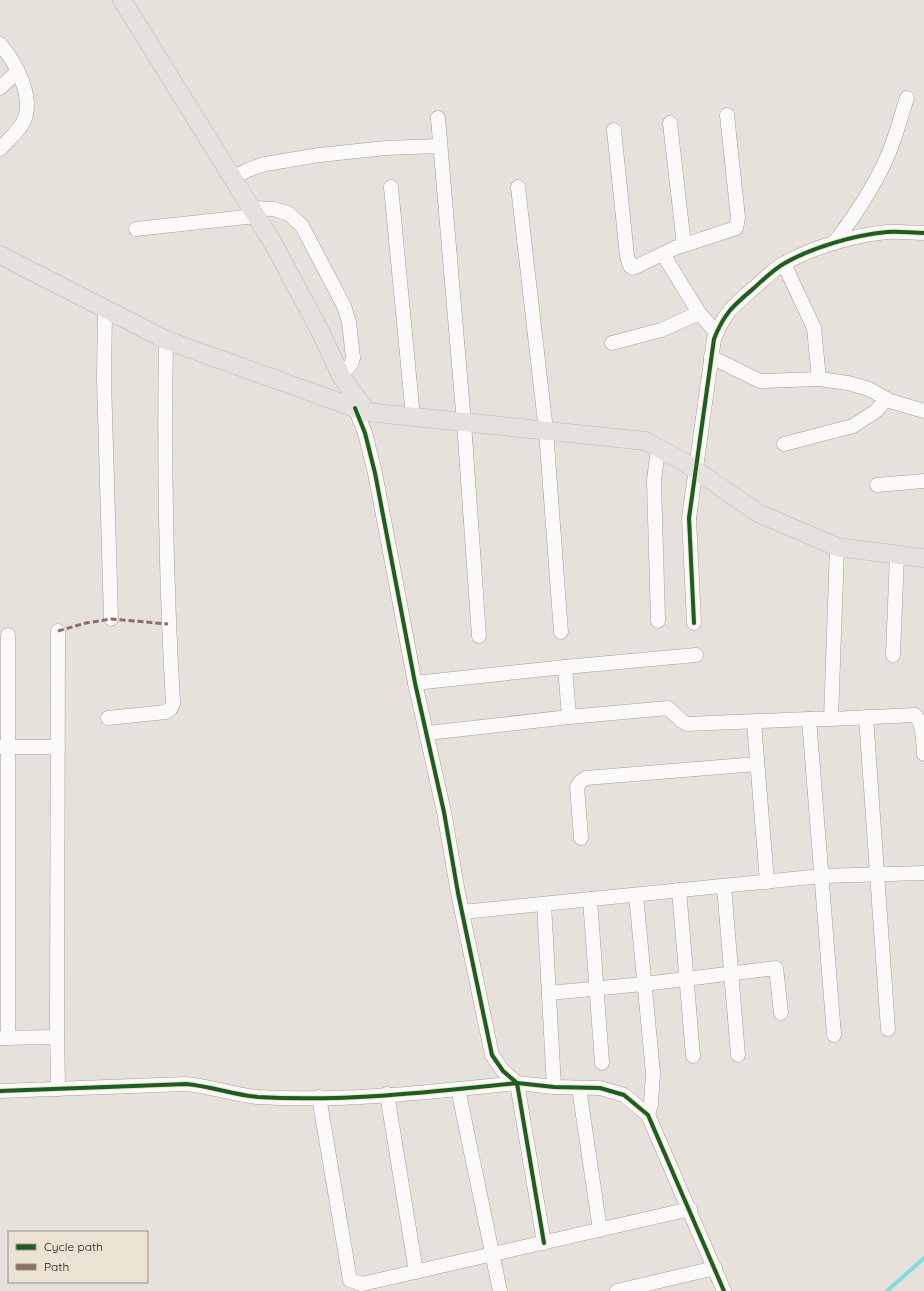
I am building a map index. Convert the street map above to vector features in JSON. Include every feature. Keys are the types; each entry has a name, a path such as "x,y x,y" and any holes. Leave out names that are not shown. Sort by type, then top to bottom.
{"main road":[{"path":"122,0 273,243 341,376 361,410"},
{"path":"0,255 166,340 361,410 464,423 645,441 696,471 758,513 837,547 924,558"}],"street":[{"path":"0,44 17,72 26,93 26,113 18,130 0,149"},
{"path":"0,88 17,72"},
{"path":"834,243 855,215 879,174 893,143 907,98"},
{"path":"614,130 628,262 630,266 636,267 684,245 736,228 738,224 727,115"},
{"path":"438,118 464,423 479,636"},
{"path":"670,123 684,245"},
{"path":"232,178 250,169 265,164 319,155 386,148 440,146"},
{"path":"391,187 413,417"},
{"path":"518,187 546,431 562,632"},
{"path":"136,229 274,208 289,214 302,226 344,306 349,322 353,358 351,364 341,376"},
{"path":"694,623 689,524 711,356 716,332 729,309 784,264 805,253 834,243 887,232 924,233"},
{"path":"663,254 699,313 716,332"},
{"path":"784,264 814,328 819,379"},
{"path":"105,308 104,379 111,619"},
{"path":"612,344 661,330 699,313"},
{"path":"108,718 166,712 171,708 173,703 168,624 164,453 166,340"},
{"path":"711,356 760,381 819,379 848,383 869,390 887,399 924,411"},
{"path":"784,444 853,426 876,411 887,399"},
{"path":"361,410 375,473 415,683 428,733 462,912 492,1055 503,1071 517,1083 544,1243"},
{"path":"658,448 654,480 658,621"},
{"path":"877,485 924,481"},
{"path":"831,719 837,547"},
{"path":"893,655 897,555"},
{"path":"58,631 58,1090"},
{"path":"8,635 4,650 4,1038 57,1037"},
{"path":"415,683 696,655"},
{"path":"565,667 569,716"},
{"path":"428,733 569,716 668,708 687,724 915,715 919,718 921,725 924,754"},
{"path":"866,717 888,1029"},
{"path":"809,719 834,1035"},
{"path":"754,722 767,882"},
{"path":"4,747 58,747"},
{"path":"581,838 577,787 581,781 586,778 757,764"},
{"path":"462,912 822,876 877,873 924,873"},
{"path":"724,886 738,1055"},
{"path":"679,890 693,1056"},
{"path":"636,895 653,1073 651,1104 648,1115"},
{"path":"590,899 602,1063"},
{"path":"544,904 554,1087"},
{"path":"549,993 644,984 776,968 781,1013"},
{"path":"0,1091 186,1084 209,1086 256,1097 319,1097 458,1089 517,1083 554,1087 600,1088 624,1095 648,1115 690,1209 724,1291"},
{"path":"579,1088 600,1230"},
{"path":"458,1089 491,1255 500,1291"},
{"path":"387,1094 416,1272"},
{"path":"319,1097 350,1280 362,1284 690,1209"},
{"path":"617,1291 715,1268"}],"waterway":[{"path":"887,1291 924,1258"}],"marked path":[{"path":"58,631 86,623 111,619 168,624"}],"cycle path":[{"path":"694,623 689,518 714,339 722,322 730,310 773,271 796,257 821,247 862,236 892,232 924,233"},
{"path":"355,408 365,433 375,473 415,683 444,812 458,893 492,1055 503,1071 517,1083 554,1087 600,1088 624,1095 648,1115 724,1291"},
{"path":"0,1091 186,1084 258,1097 322,1098 420,1093 517,1083 544,1243"}]}
